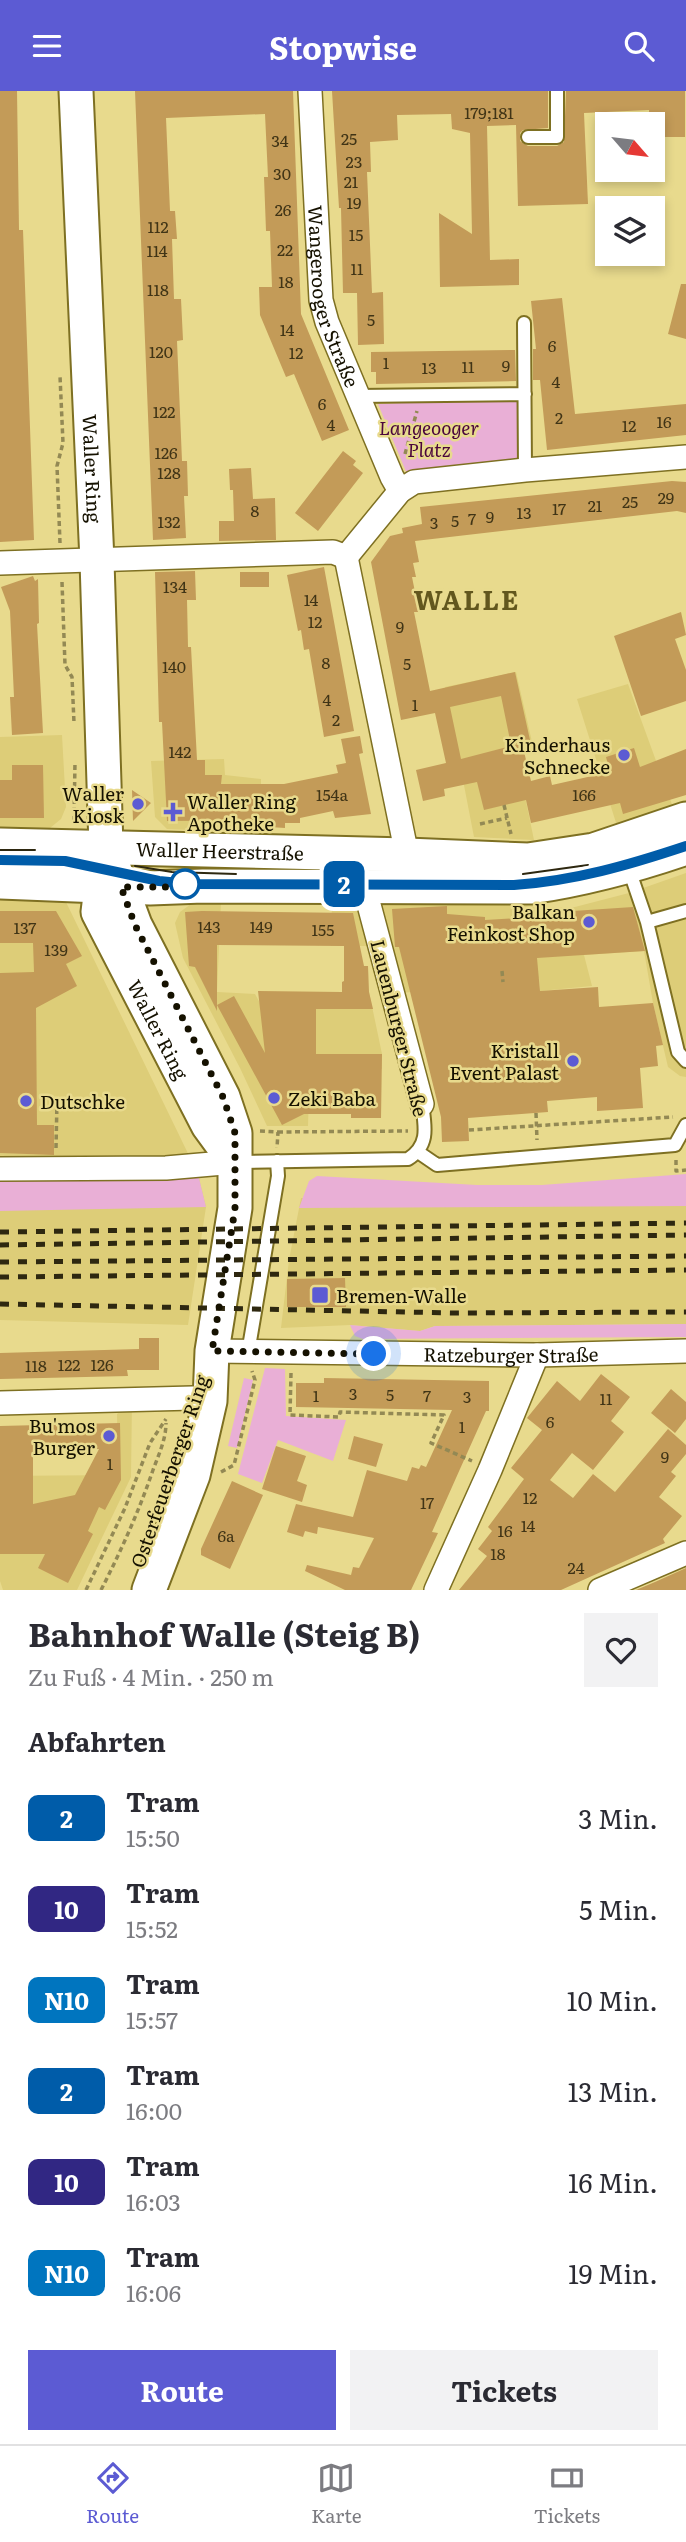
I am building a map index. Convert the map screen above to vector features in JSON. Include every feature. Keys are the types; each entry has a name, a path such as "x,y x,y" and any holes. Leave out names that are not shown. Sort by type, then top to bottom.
{"main road":[{"name":"Waller Ring","path":"76,91 112,868 135,925 223,1097 248,1161 235,1209"},
{"name":"Waller Heerstraße","path":"0,882 112,868 407,855 528,860 594,851 686,819"},
{"name":"Waller Heerstraße","path":"0,845 112,868 364,887 531,887 575,881 625,869 686,848"},
{"name":"Osterfeuerberger Ring","path":"149,1590 193,1475 210,1401 212,1351 235,1209"},
{"name":"Osterfeuerberger Ring","path":"108,1590 173,1470 193,1398 212,1351"}],"street":[{"name":"Wangerooger Straße","path":"310,91 321,300 327,322 396,484"},
{"path":"407,855 346,557 396,484 686,457"},
{"path":"0,563 333,552 346,557"},
{"name":"Lauenburger Straße","path":"364,887 422,1104"},
{"path":"0,1169 153,1168 248,1161"},
{"name":"Ratzeburger Straße","path":"212,1351 537,1355 686,1351"},
{"path":"436,1590 537,1355"},
{"path":"0,1403 193,1398"},
{"path":"600,1590 686,1553"}],"lane":[{"path":"528,137 557,137 557,91"},
{"path":"524,323 525,470"},
{"path":"358,396 525,394"},
{"path":"0,858 76,858 112,868 532,880 599,867 686,842"},
{"path":"625,869 633,881 647,922 678,1052 686,1061"},
{"path":"647,922 686,911"},
{"name":"Lauenburger Straße","path":"418,1152 425,1138 422,1104"},
{"path":"248,1161 408,1159 418,1152 437,1165 675,1145 686,1125"},
{"path":"248,1353 278,1176 277,1161"}],"path":[{"path":"396,484 421,395"},
{"path":"65,665 72,677 74,729"},
{"path":"75,755 112,868"},
{"path":"480,824 508,818"},
{"path":"502,971 503,982"},
{"path":"57,1101 56,1150 66,1150"},
{"path":"536,1113 537,1150"},
{"path":"469,1130 651,1118"},
{"path":"255,1131 424,1131"},
{"path":"277,1161 278,1132"},
{"path":"216,1475 234,1465 254,1380 248,1353"},
{"path":"292,1353 290,1415 339,1417 340,1412 444,1415 431,1443 489,1469"},
{"path":"86,1590 125,1508 150,1443 166,1420 166,1434 108,1590"}],"shaded area":[{"path":"516,672 532,742 522,744 524,792 534,840 474,837 445,687"},
{"name":"Kinderhaus Schnecke","path":"628,684 674,810 618,829 577,699"},
{"path":"62,735 66,807 61,819 50,828 36,831 0,830 0,737"},
{"path":"224,759 225,775 261,779 261,833 167,829 155,817 151,761"},
{"path":"686,873 686,1077 668,1067 644,951 584,955 592,986 540,991 539,978 402,993 390,946 331,946 332,901 448,902 571,908 629,893"},
{"path":"0,899 65,900 198,1174 206,1207 188,1325 0,1320"},
{"path":"221,901 217,992 255,994 309,1092 308,1126 267,1126 183,958 175,923 180,912 191,904"},
{"path":"369,992 382,1054 382,1069 312,1054 316,1043 316,993"},
{"path":"301,1198 686,1201 686,1324 435,1326 420,1331 350,1325 281,1328 289,1260"},
{"path":"132,1400 131,1477 77,1590 3,1590 0,1581 0,1476 118,1475 117,1414"}],"green space":[{"name":"Langeooger Platz","path":"519,398 519,464 407,474 378,404"},
{"path":"198,1174 206,1207 0,1211 0,1177"},
{"path":"686,1174 686,1206 299,1208 309,1181 317,1176 477,1185 542,1185"},
{"path":"686,1324 686,1337 363,1339 355,1336 350,1325 420,1331 435,1326"},
{"path":"265,1368 285,1369 286,1416 346,1420 333,1461 278,1440 262,1483 238,1474"},
{"path":"244,1378 253,1380 237,1448 228,1446"}],"building":[{"path":"0,91 17,91 19,230 23,230 34,540 0,542"},
{"path":"135,91 293,91 301,314 349,430 322,441 294,374 286,377 260,315 259,287 272,287 270,231 266,231 264,177 268,177 265,114 166,118 170,211 175,211 177,239 172,239 174,299 181,299 183,340 177,341 182,461 187,461 188,496 184,496 186,538 153,540"},
{"path":"332,91 548,91 548,128 523,130 520,133 520,141 528,146 557,146 564,142 566,91 685,91 685,137 665,137 665,112 649,110 584,113 588,204 518,206 516,125 487,126 490,260 519,259 519,285 440,287 439,213 472,234 470,133 452,129 451,114 397,115 398,140 370,142 371,172 367,172 372,293 383,292 384,344 358,345 357,293 343,293"},
{"path":"681,284 686,284 686,339 668,334"},
{"path":"562,298 575,414 686,404 686,435 547,450 540,380 533,380 533,349 536,349 531,301"},
{"path":"515,350 516,381 376,384 376,372 371,372 371,352"},
{"path":"343,451 356,461 353,465 363,473 318,531 295,513"},
{"path":"251,468 253,499 275,498 276,540 219,541 219,521 234,521 229,469"},
{"path":"672,481 686,482 686,513 677,511 415,541 419,562 413,563 416,577 412,577 419,612 414,612 430,691 515,672 530,740 511,745 501,696 450,707 461,759 522,743 531,781 550,776 552,785 610,772 606,757 634,748 640,767 686,749 686,795 623,814 620,803 531,823 526,800 484,810 477,782 444,789 445,796 423,801 416,770 446,763 435,713 401,720 371,562 390,536 403,533 402,528 422,524 420,507"},
{"path":"324,567 354,731 324,737 309,649 304,650 301,630 298,631 287,575"},
{"path":"195,571 196,600 187,600 188,647 191,647 197,760 205,760 205,775 222,775 221,784 284,784 338,773 336,765 346,763 341,739 360,736 363,753 359,754 371,814 335,818 333,811 300,818 300,823 285,823 285,828 270,827 271,820 167,821 162,722 159,722 155,572"},
{"path":"240,572 269,572 269,587 240,587"},
{"path":"33,576 35,581 38,579 37,624 43,733 12,735 10,697 14,697 10,611 1,587"},
{"path":"681,612 686,635 675,639 686,670 686,701 641,716 614,636"},
{"path":"12,765 43,765 44,818 0,818 0,780 12,780"},
{"path":"132,790 151,803 133,821"},
{"path":"447,906 447,914 485,917 485,920 573,915 573,911 633,907 645,951 537,958 540,991 598,987 599,1007 653,1003 663,1045 656,1046 658,1066 640,1068 643,1108 597,1111 597,1097 547,1101 548,1112 468,1118 469,1141 442,1142 441,1117 399,947 395,947 392,909"},
{"path":"0,911 56,911 82,956 66,964 77,986 36,1008 37,1125 54,1125 54,1155 0,1153 0,973 34,972 33,943 0,943"},
{"path":"185,912 353,913 364,966 368,966 373,1009 316,1009 316,1054 382,1054 381,1118 351,1118 351,1114 304,1114 282,1125 195,967 189,966","holes":["217,945 344,946 342,992 258,991 265,1053 234,996 217,1005"]},
{"path":"345,1278 346,1307 287,1307 287,1279"},
{"path":"139,1338 159,1338 159,1370 127,1370 128,1376 0,1379 0,1353 139,1349"},
{"path":"601,1374 630,1397 611,1421 624,1432 593,1470 572,1453 550,1480 573,1498 593,1474 615,1492 668,1429 686,1445 686,1454 671,1472 676,1476 659,1497 682,1516 663,1539 665,1543 561,1590 459,1590 487,1556 478,1549 492,1531 488,1527 524,1479 511,1468 542,1430 527,1418 557,1381 580,1401"},
{"path":"324,1378 489,1381 489,1411 486,1411 432,1532 438,1533 411,1590 345,1590 305,1571 307,1565 351,1575 353,1567 359,1568 374,1538 318,1527 317,1534 305,1531 303,1537 287,1532 296,1504 353,1517 367,1470 407,1481 412,1467 426,1467 452,1410 296,1407 296,1383 324,1383"},
{"path":"671,1389 686,1402 686,1419 675,1433 651,1413"},
{"path":"120,1423 121,1480 105,1510 99,1507 88,1531 93,1534 68,1583 38,1568 45,1554 0,1554 0,1426","holes":["99,1449 75,1495 33,1504 33,1450"]},
{"path":"354,1436 383,1444 376,1467 348,1459"},
{"path":"276,1446 306,1456 297,1481 307,1485 302,1502 262,1489"},
{"path":"232,1481 263,1495 230,1569 201,1555 201,1549"},
{"path":"686,1568 686,1590 636,1590 655,1582"}],"tram line":[{"path":"0,860 65,861 159,881 190,884 514,885 601,871 686,846"},
{"name":"2","path":"0,860 65,861 159,881 190,884 514,885 567,880 626,866 686,846"},
{"path":"0,850 35,850"},
{"path":"523,874 588,865"},
{"path":"135,866 172,872 236,874"}],"railway":[{"path":"0,1232 686,1223"},
{"path":"0,1245 686,1235"},
{"path":"0,1262 686,1256"},
{"path":"0,1277 686,1270"},
{"path":"0,1304 456,1313 686,1312"}],"place":[{"name":"Kinderhaus Schnecke","path":"624,755"},
{"name":"Waller Kiosk","path":"138,804"},
{"name":"Waller Ring Apotheke","path":"173,812"},
{"name":"Balkan Feinkost Shop","path":"589,922"},
{"name":"Kristall Event Palast","path":"573,1061"},
{"name":"Zeki Baba","path":"274,1098"},
{"name":"Dutschke","path":"26,1101"},
{"name":"Bremen-Walle","path":"320,1295"},
{"name":"Bu'mos Burger","path":"109,1436"}],"district":[{"name":"WALLE","path":"467,598"}],"route":[{"path":"185,884 187,887 121,887 135,925 223,1097 235,1133 235,1209 212,1351 374,1354"}]}
